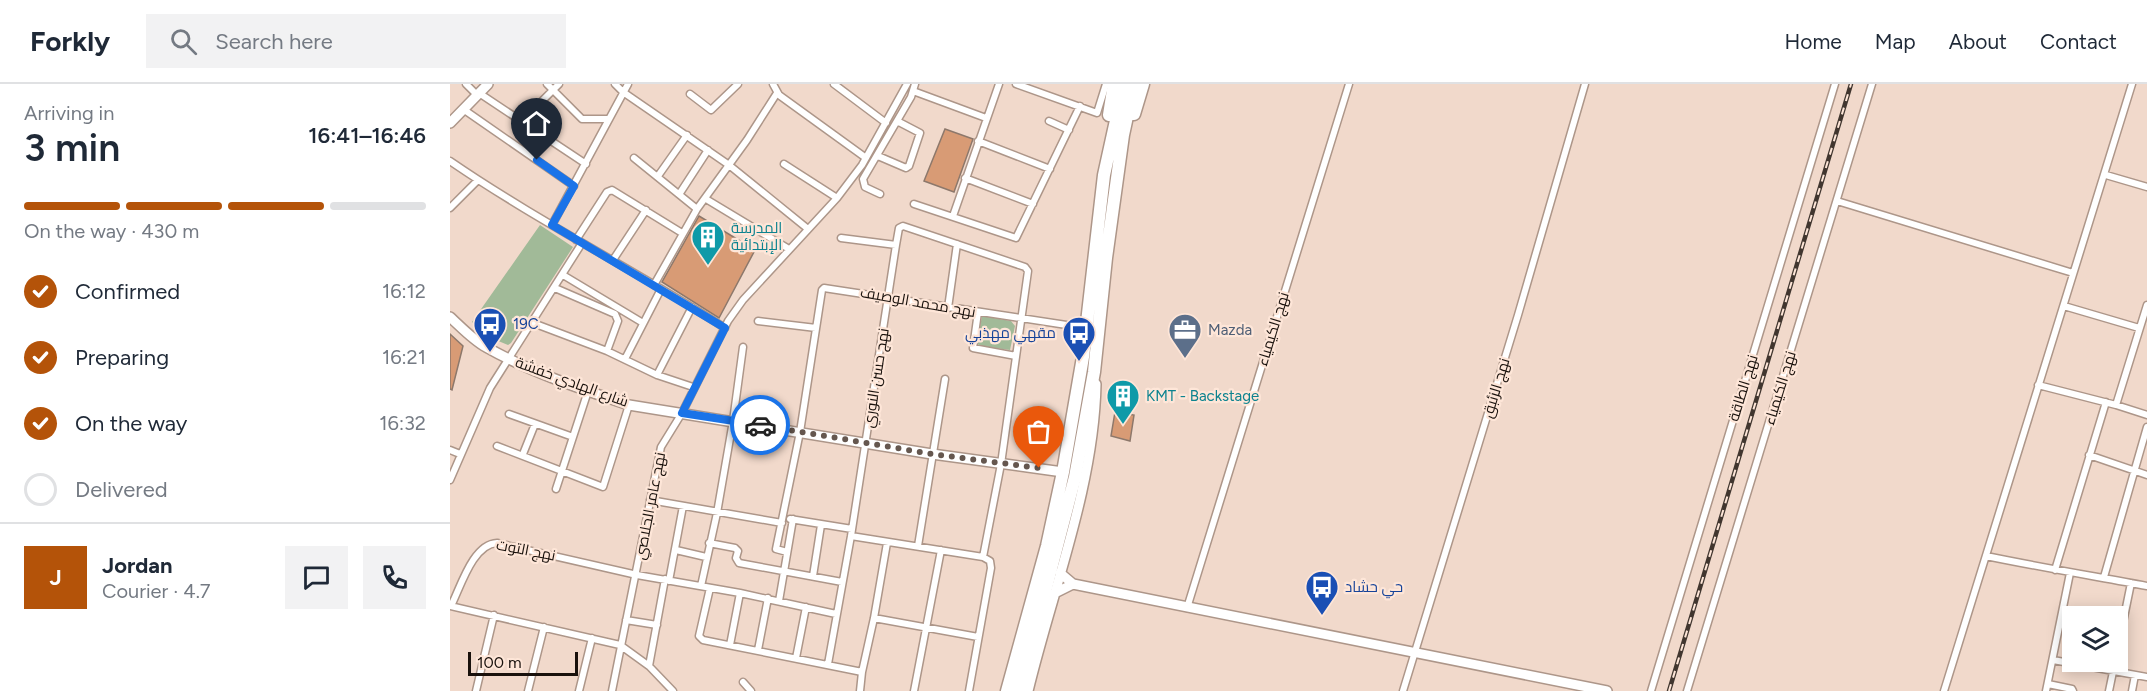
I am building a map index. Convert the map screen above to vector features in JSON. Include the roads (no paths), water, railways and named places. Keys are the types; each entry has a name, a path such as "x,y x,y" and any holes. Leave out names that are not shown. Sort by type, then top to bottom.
{"highway":[{"path":"1104,175 1102,152 1114,84"},
{"path":"1007,691 1047,546 1063,472 1086,328 1104,175 1110,138 1124,84"},
{"path":"1019,691 1075,477 1094,372 1106,258 1125,122 1134,84"},
{"path":"1121,158 1143,84"}],"street":[{"path":"466,84 520,123 586,164"},
{"path":"450,123 488,84"},
{"path":"547,84 556,87 582,119 608,119"},
{"path":"615,84 623,92 729,165 808,229"},
{"path":"552,225 628,84"},
{"path":"690,94 711,111 738,84"},
{"path":"773,84 777,93 866,158"},
{"path":"834,84 886,123"},
{"path":"898,84 906,87"},
{"path":"953,216 999,84"},
{"path":"1017,84 1096,113 1106,84"},
{"path":"1040,92 1043,84"},
{"name":"نهج الكيمياء","path":"1186,608 1349,84"},
{"name":"نهج الزئبق","path":"1403,691 1522,304 1585,84"},
{"name":"نهج الطاقة","path":"1651,691 1835,84"},
{"name":"نهج الكيمياء","path":"1687,691 1872,84"},
{"path":"1944,691 2073,273 2106,175 2132,84"},
{"path":"520,123 556,87"},
{"name":"نهج عامر الجلاصي","path":"612,691 661,447 682,413 693,387 725,328 743,300 837,198 866,158 906,87"},
{"path":"880,195 863,184 863,179 878,156 914,87 986,118"},
{"path":"654,285 697,209 777,93"},
{"path":"914,204 1016,238 1080,106"},
{"path":"463,109 574,186"},
{"path":"878,156 906,168 909,166 920,133 897,121"},
{"path":"1049,121 1070,130"},
{"path":"658,176 687,135"},
{"path":"978,141 1050,169"},
{"path":"680,194 708,150"},
{"path":"634,158 697,209"},
{"path":"450,161 579,242 725,328"},
{"path":"784,165 837,198"},
{"path":"2106,175 2147,187"},
{"path":"965,178 1033,204"},
{"path":"450,208 478,180"},
{"path":"450,480 490,388 563,275 609,190 616,192 682,233"},
{"path":"706,199 789,249"},
{"path":"1837,201 2073,273"},
{"path":"613,260 646,210"},
{"name":"نهج حسن النوري","path":"828,664 866,443 896,245 901,227 957,243"},
{"path":"841,238 896,245"},
{"path":"948,308 957,243 1025,267 1028,271 1001,464 983,557"},
{"path":"563,275 643,322"},
{"name":"نهج محمد الوصيف","path":"816,328 822,290 827,287 948,308 1086,328"},
{"path":"555,288 615,314 618,321 607,351"},
{"path":"625,359 662,289"},
{"path":"2116,405 2147,305"},
{"path":"2064,306 2139,328"},
{"path":"657,375 692,307"},
{"path":"978,312 973,348 1016,356"},
{"name":"شارع الهادي خفشة","path":"450,317 484,346 508,358 629,405 932,454 1063,472"},
{"path":"758,321 816,328 800,432 776,549 787,552"},
{"path":"533,323 607,351 657,375 693,387"},
{"path":"701,586 717,513 743,347"},
{"path":"1028,691 1083,481 1094,423 1096,383 1094,372"},
{"path":"918,546 945,379"},
{"path":"2038,385 2147,415"},
{"path":"556,489 588,391"},
{"path":"2055,570 2106,402"},
{"path":"497,446 523,454 561,472 603,487 629,405"},
{"path":"508,414 573,437"},
{"path":"523,454 535,424"},
{"path":"2104,577 2147,427"},
{"path":"450,450 460,454"},
{"path":"2089,455 2147,475"},
{"path":"650,500 717,513 793,519 887,543 983,557 991,564 969,691"},
{"path":"649,666 667,580 676,550 683,506"},
{"path":"779,601 793,519"},
{"path":"813,576 821,525"},
{"name":"نهج التوت","path":"450,606 477,552 489,543 497,543 636,575 768,598 836,614"},
{"path":"709,543 735,548 738,551 736,558 739,563 842,582"},
{"path":"860,690 887,543"},
{"path":"676,550 706,557"},
{"path":"914,691 941,550"},
{"path":"1986,556 2147,586"},
{"path":"1060,573 1073,584 1607,691"},
{"path":"2070,573 2047,688 2072,689 2073,691"},
{"path":"2126,606 2131,583"},
{"path":"1053,594 1073,584"},
{"path":"710,588 699,636 701,638 862,672"},
{"path":"730,645 740,593"},
{"path":"758,650 768,598"},
{"path":"450,606 620,645 649,666 673,691"},
{"path":"796,657 806,607"},
{"path":"476,691 494,615"},
{"path":"874,618 978,638"},
{"path":"626,620 657,625"},
{"path":"528,691 544,627"},
{"path":"579,691 592,638"},
{"path":"2053,660 2062,662"},
{"path":"2109,691 2113,672"},
{"path":"2118,672 2147,677"},
{"path":"2132,691 2135,675"},
{"path":"743,682 751,691"}],"railway":[{"path":"1669,691 1851,84"}],"place":[{"name":"المدرسة الإبتدائية","path":"708,266"},
{"name":"19C","path":"490,353"},
{"name":"Mazda","path":"1185,359"},
{"name":"مقهي مهذبي","path":"1079,362"},
{"name":"KMT - Backstage","path":"1123,425"},
{"name":"حي حشاد","path":"1322,616"}]}
